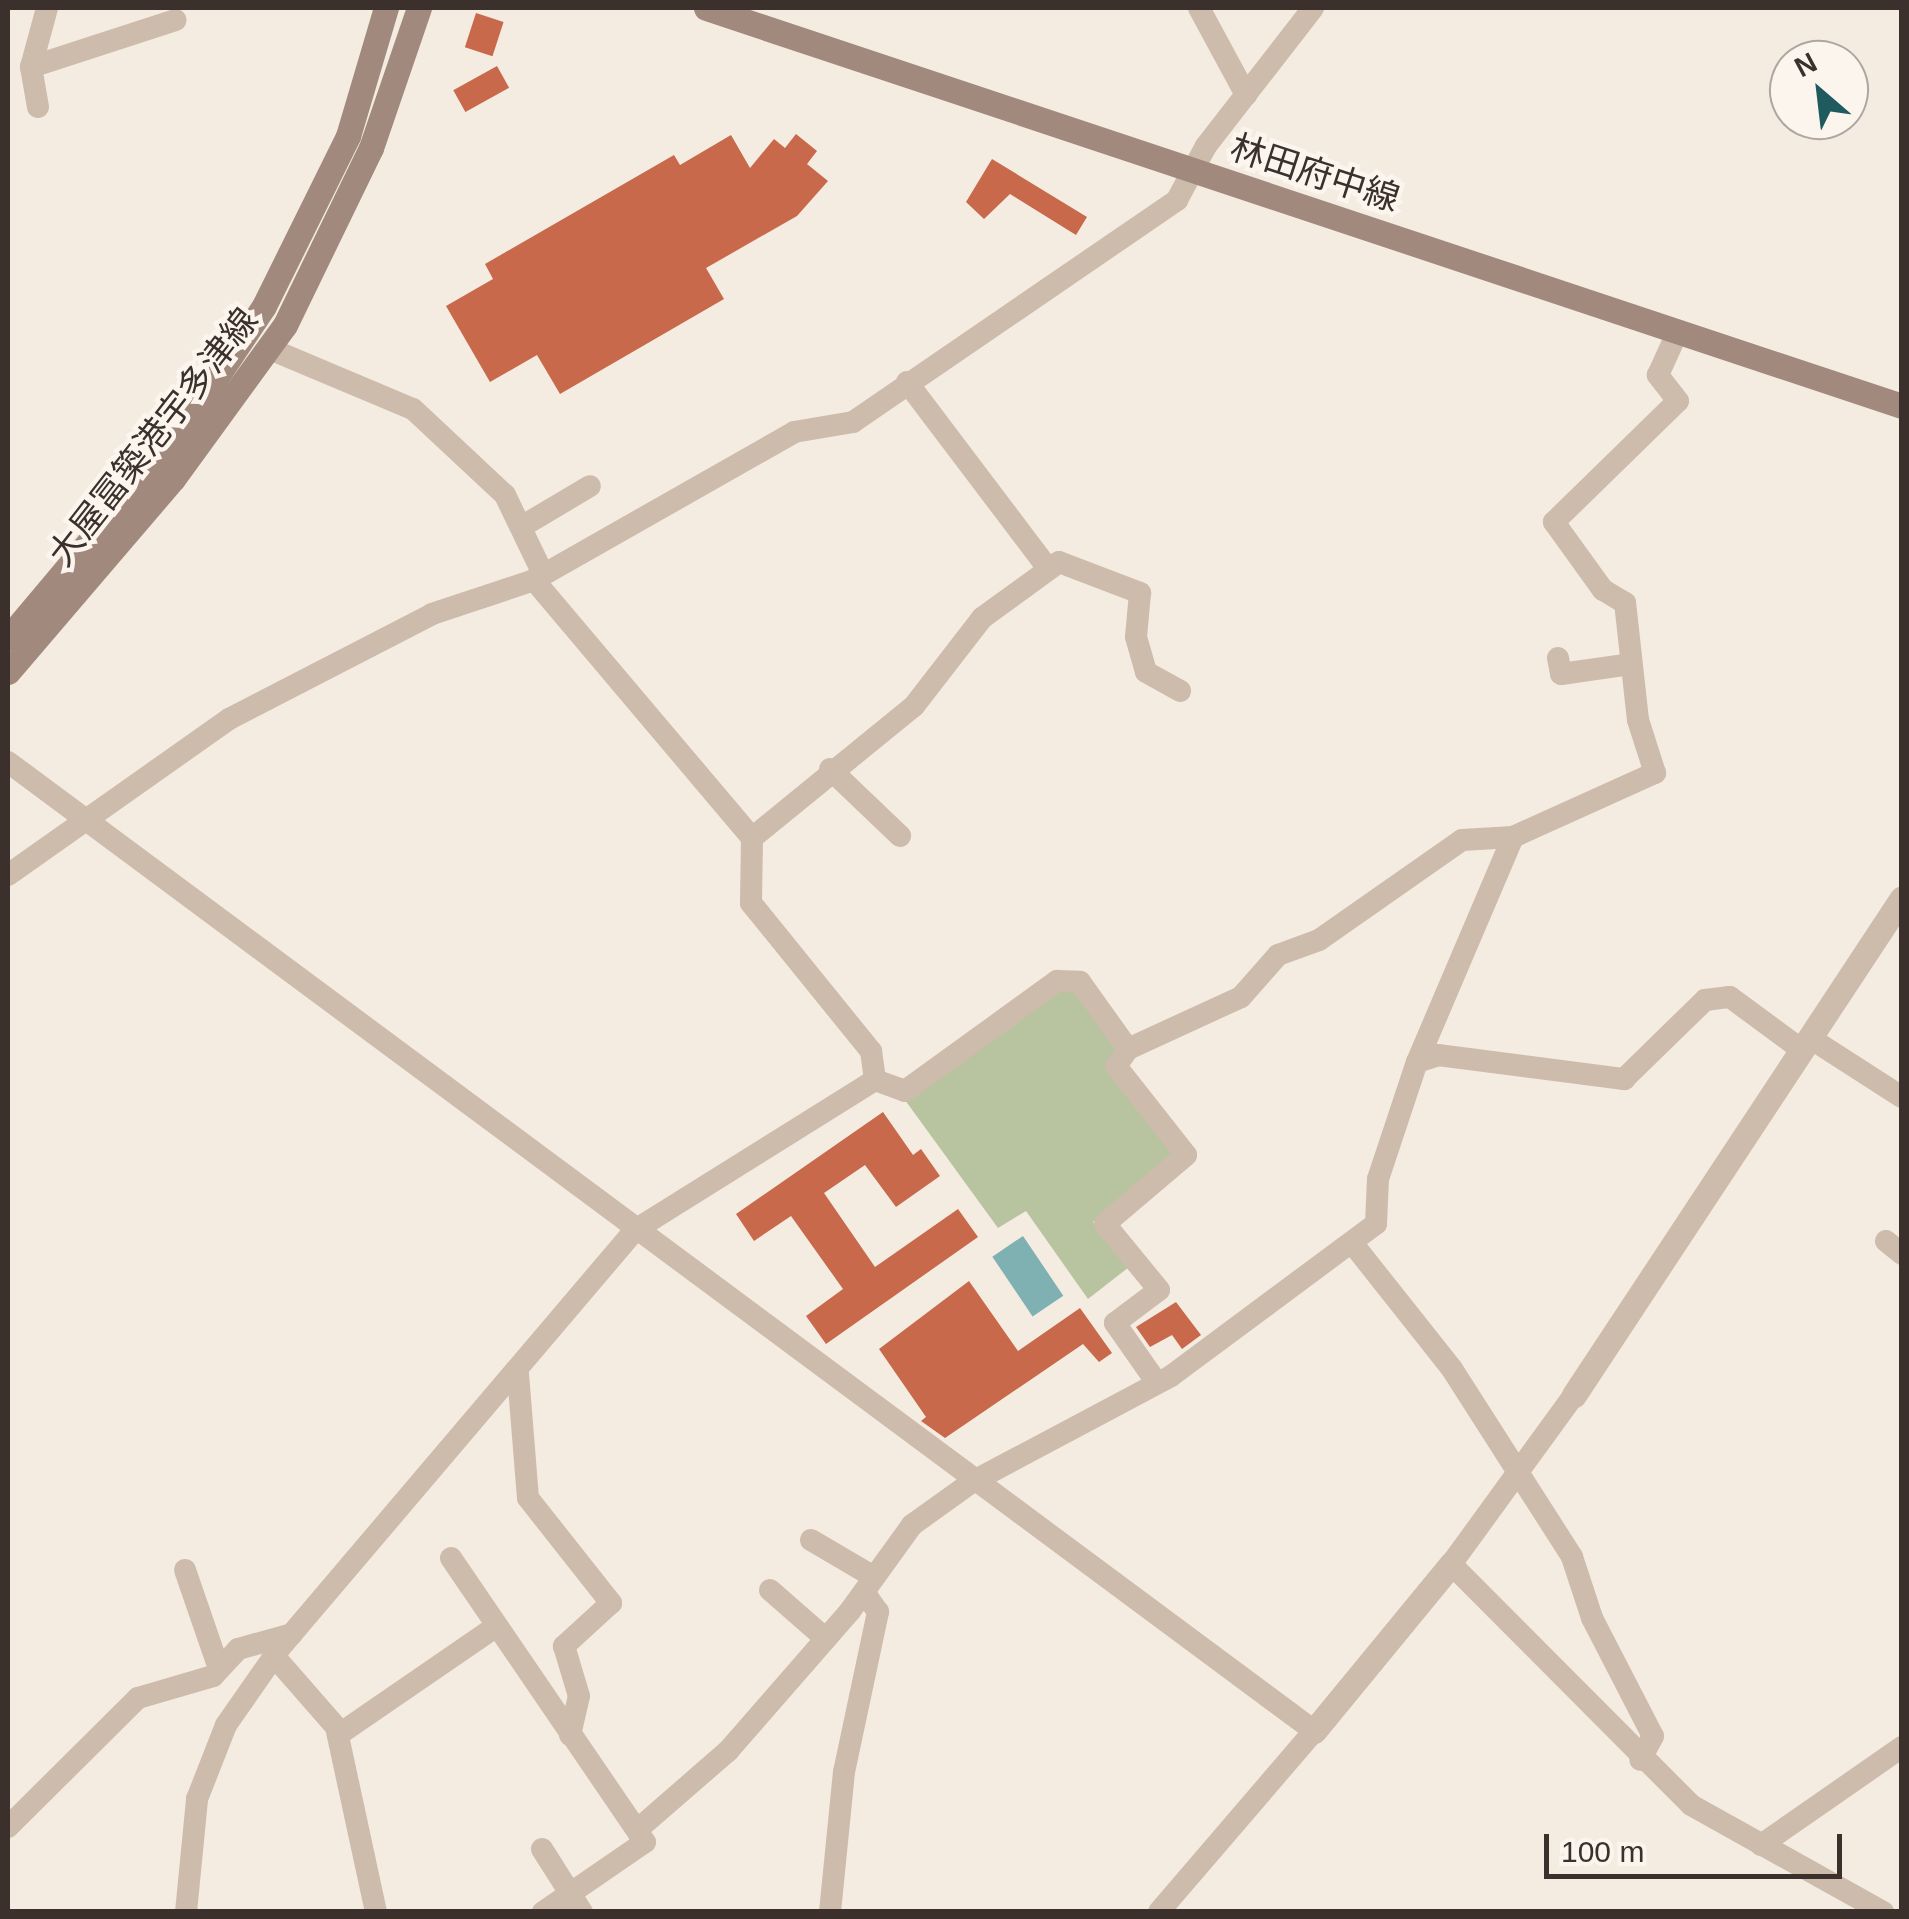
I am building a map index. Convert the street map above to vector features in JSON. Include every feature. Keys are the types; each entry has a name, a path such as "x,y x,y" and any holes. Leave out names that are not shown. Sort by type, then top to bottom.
{"main road":[{"name":"大屋冨築港宇多津線","path":"8,638 174,441 264,306 348,136 386,8"},
{"name":"大屋冨築港宇多津線","path":"8,672 173,480 270,349 363,166 420,8"},
{"name":"林田府中線","path":"706,8 1902,406"}],"street":[{"path":"38,107 31,67 46,8"},
{"path":"1198,8 1246,95"},
{"path":"8,874 229,718 432,614 539,577 794,432 852,422 1177,200 1246,95 1313,8"},
{"path":"31,67 176,20"},
{"path":"1157,1383 1115,1322 1159,1290 1105,1224 1186,1155 1116,1066 1128,1049 1241,997 1278,955 1319,940 1462,840 1513,838 1655,773 1630,664 1625,603 1604,590 1554,522 1678,401 1658,375 1678,331"},
{"path":"270,349 382,390 414,409 494,482 521,527 539,577 752,838 752,903 871,1051 875,1080"},
{"path":"907,382 1047,567"},
{"path":"521,527 590,486"},
{"path":"752,838 830,769 914,706 982,618 1047,567 1073,563 1140,593 1136,637 1146,672 1180,690"},
{"path":"1558,658 1561,674 1630,664"},
{"path":"8,762 972,1482 1314,1731"},
{"path":"830,769 900,836"},
{"path":"637,1830 728,1751 826,1639 912,1524 972,1482 1157,1383 1352,1244 1382,1211 1378,1179 1417,1062 1513,838"},
{"path":"1159,1912 1451,1564 1518,1474 1902,898"},
{"path":"875,1080 905,1091 1067,978 1080,982 1128,1049"},
{"path":"1417,1062 1438,1055 1624,1079 1706,1000 1730,997 1902,1097"},
{"path":"186,1912 197,1798 226,1725 292,1634 518,1374 635,1230 875,1080"},
{"path":"1352,1244 1403,1300 1572,1558 1592,1618 1653,1736 1640,1760"},
{"path":"518,1374 528,1498 611,1603 564,1646 579,1696 570,1735"},
{"path":"811,1540 869,1585 878,1612 844,1772 830,1912"},
{"path":"451,1558 495,1628 645,1842 576,1902 543,1912"},
{"path":"1451,1564 1640,1760 1691,1805 1882,1912"},
{"path":"185,1570 219,1669"},
{"path":"770,1590 826,1639"},
{"path":"338,1735 495,1628"},
{"path":"8,1827 138,1698 219,1669 238,1649 292,1634"},
{"path":"274,1656 338,1735 376,1912"},
{"path":"1761,1845 1902,1747"},
{"path":"542,1849 576,1902"}],"green space":[{"path":"1062,986 1076,987 1174,1141 1171,1160 1093,1222 1129,1267 1088,1299 1026,1211 998,1228 905,1100"}],"water":[{"path":"1023,1236 1063,1296 1033,1316 992,1257"}],"building":[{"path":"476,13 504,22 492,56 465,47"},
{"path":"497,66 509,88 465,112 453,90"},
{"path":"796,134 817,151 807,164 828,181 797,216 706,268 724,299 560,394 537,355 490,382 446,306 493,279 485,264 674,155 680,165 731,135 750,168 774,139 785,148"},
{"path":"992,159 1087,217 1076,235 1010,194 984,219 966,202"},
{"path":"883,1112 913,1155 921,1149 940,1176 896,1207 865,1165 824,1193 875,1267 958,1209 978,1237 826,1344 806,1316 843,1289 791,1216 754,1241 736,1214"},
{"path":"969,1281 1018,1351 1080,1308 1112,1353 1099,1362 1083,1344 945,1438 921,1421 926,1417 879,1349"},
{"path":"1176,1302 1201,1335 1182,1349 1172,1335 1150,1347 1136,1327"}]}
